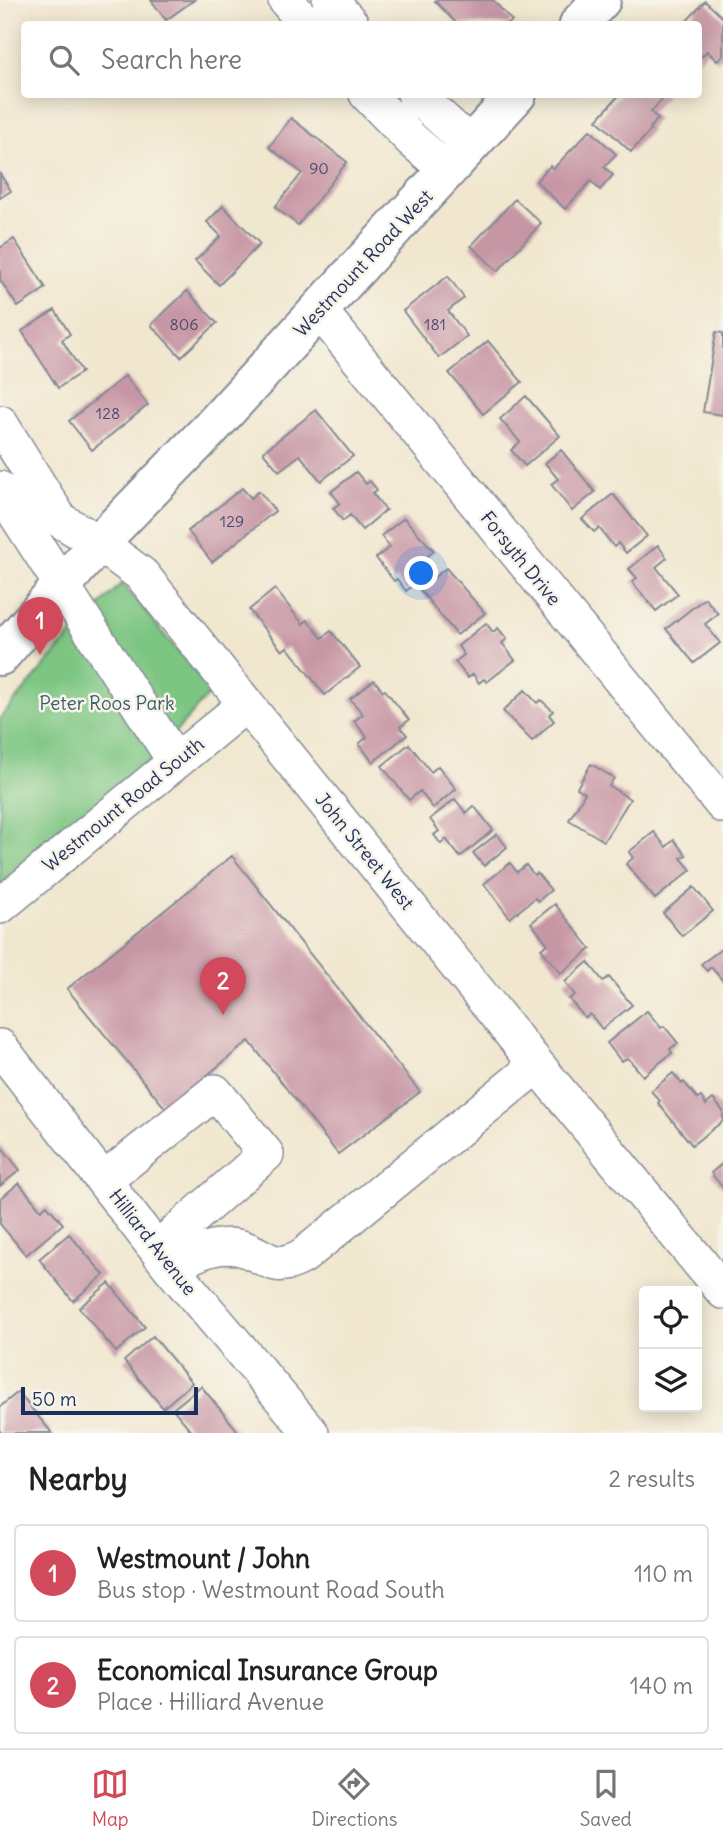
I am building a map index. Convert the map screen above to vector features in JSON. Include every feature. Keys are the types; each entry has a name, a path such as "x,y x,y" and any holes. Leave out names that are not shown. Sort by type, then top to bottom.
{"main road":[{"path":"582,21 601,0"},
{"name":"Westmount Road West","path":"100,543 209,430 512,98"},
{"path":"0,656 100,543"}],"street":[{"path":"286,0 304,21"},
{"path":"330,0 348,21"},
{"path":"371,98 402,131 459,158"},
{"path":"418,98 459,158"},
{"name":"Forsyth Drive","path":"319,310 723,805"},
{"name":"John Street West","path":"0,423 60,520 100,543 142,575 723,1291"},
{"path":"0,489 175,761"},
{"name":"Westmount Road South","path":"0,906 246,704"},
{"name":"Hilliard Avenue","path":"0,1047 164,1258 311,1433"},
{"path":"164,1258 188,1256 218,1247 239,1247 276,1263 289,1264 303,1256 537,1065"},
{"path":"104,1180 215,1092 266,1154 164,1258"}],"green space":[{"name":"Peter Roos Park","path":"122,583 211,692 143,769 0,886 0,718 69,638"}],"building":[{"path":"151,0 194,0 166,20"},
{"path":"493,0 512,21 454,21 435,1"},
{"path":"705,1 723,18 723,55 717,61 707,51 702,56 702,21 687,21"},
{"path":"616,98 663,98 651,112 658,119 631,152 597,120"},
{"path":"291,118 347,162 298,225 275,207 302,173 269,147"},
{"path":"590,130 616,154 604,167 613,175 600,190 591,181 565,209 536,181 550,166 553,169"},
{"path":"0,174 11,191 0,198"},
{"path":"515,199 541,223 498,271 471,246"},
{"path":"223,206 260,244 219,285 195,261 221,236 207,222"},
{"path":"14,239 46,288 18,307 0,280 0,248"},
{"path":"448,276 464,298 448,311 467,336 439,358 403,311"},
{"path":"187,291 217,323 181,357 151,325"},
{"path":"55,310 70,334 62,340 82,372 58,388 22,331"},
{"path":"716,332 723,333 723,415 703,412"},
{"path":"488,341 522,382 483,414 449,373"},
{"path":"125,376 148,405 92,450 69,421"},
{"path":"526,396 560,436 525,466 511,450 520,442 500,419"},
{"path":"316,410 353,456 321,481 300,455 279,471 263,452"},
{"path":"561,450 595,492 572,511 551,484 558,479 545,463"},
{"path":"356,472 366,484 370,481 377,490 372,493 386,510 362,530 350,515 343,521 333,508 340,503 331,492"},
{"path":"242,488 251,498 259,491 275,511 212,562 188,531"},
{"path":"613,494 647,536 626,553 618,543 614,547 599,528 594,532 582,519"},
{"path":"404,518 434,551 422,561 430,571 406,591 397,579 394,581 376,558 390,547 381,536"},
{"path":"658,545 667,558 656,567 678,594 656,611 632,582 637,578 629,569"},
{"path":"446,568 485,613 457,635 419,589"},
{"path":"275,589 303,624 307,620 322,638 331,631 360,667 325,695 287,647 282,651 249,610"},
{"path":"705,598 718,614 705,624 720,643 694,663 666,629"},
{"path":"486,623 493,632 498,628 507,639 502,643 515,660 487,682 484,679 479,683 473,674 468,678 455,662 464,655 458,646"},
{"path":"374,680 409,720 400,727 407,735 373,762 359,744 367,737 354,721 363,714 350,699"},
{"path":"525,690 537,703 541,700 553,711 549,715 554,721 532,741 503,711"},
{"path":"409,744 431,772 438,766 456,789 433,808 420,791 409,800 382,766"},
{"path":"591,764 614,778 609,786 630,799 604,841 569,820 585,793 577,788"},
{"path":"455,799 466,813 474,806 493,830 460,857 446,839 441,844 434,835 439,831 430,819"},
{"path":"654,832 666,847 674,840 686,855 681,858 691,870 655,899 626,864 633,858 629,852"},
{"path":"497,834 507,847 484,866 473,853"},
{"path":"232,856 420,1092 338,1154 249,1041 166,1109 67,989"},
{"path":"510,863 517,872 526,865 534,875 537,873 551,890 538,901 535,898 510,918 484,884"},
{"path":"694,887 713,911 682,936 663,913"},
{"path":"555,904 591,949 561,973 541,949 548,944 531,923"},
{"path":"723,948 723,981 711,967 707,971 701,964"},
{"path":"588,962 603,981 609,977 632,1005 602,1029 590,1014 585,1018 569,999 575,995 565,982"},
{"path":"647,1011 678,1043 670,1049 672,1053 643,1076 628,1058 621,1061 607,1043"},
{"path":"673,1073 698,1099 701,1097 706,1105 713,1099 723,1111 723,1121 692,1145 651,1091"},
{"path":"0,1145 20,1170 0,1186"},
{"path":"723,1163 723,1188 711,1173"},
{"path":"19,1183 41,1210 47,1205 63,1224 26,1255 0,1224 0,1199"},
{"path":"69,1234 104,1275 73,1301 39,1259"},
{"path":"109,1283 145,1327 116,1352 79,1308"},
{"path":"153,1336 192,1383 163,1408 124,1361"},
{"path":"201,1386 237,1430 234,1433 193,1433 173,1409"},
{"path":"18,1392 52,1433 0,1433 0,1407"}],"place":[{"name":"Westmount / John","path":"40,655"},
{"name":"Economical Insurance Group","path":"223,1015"}]}
